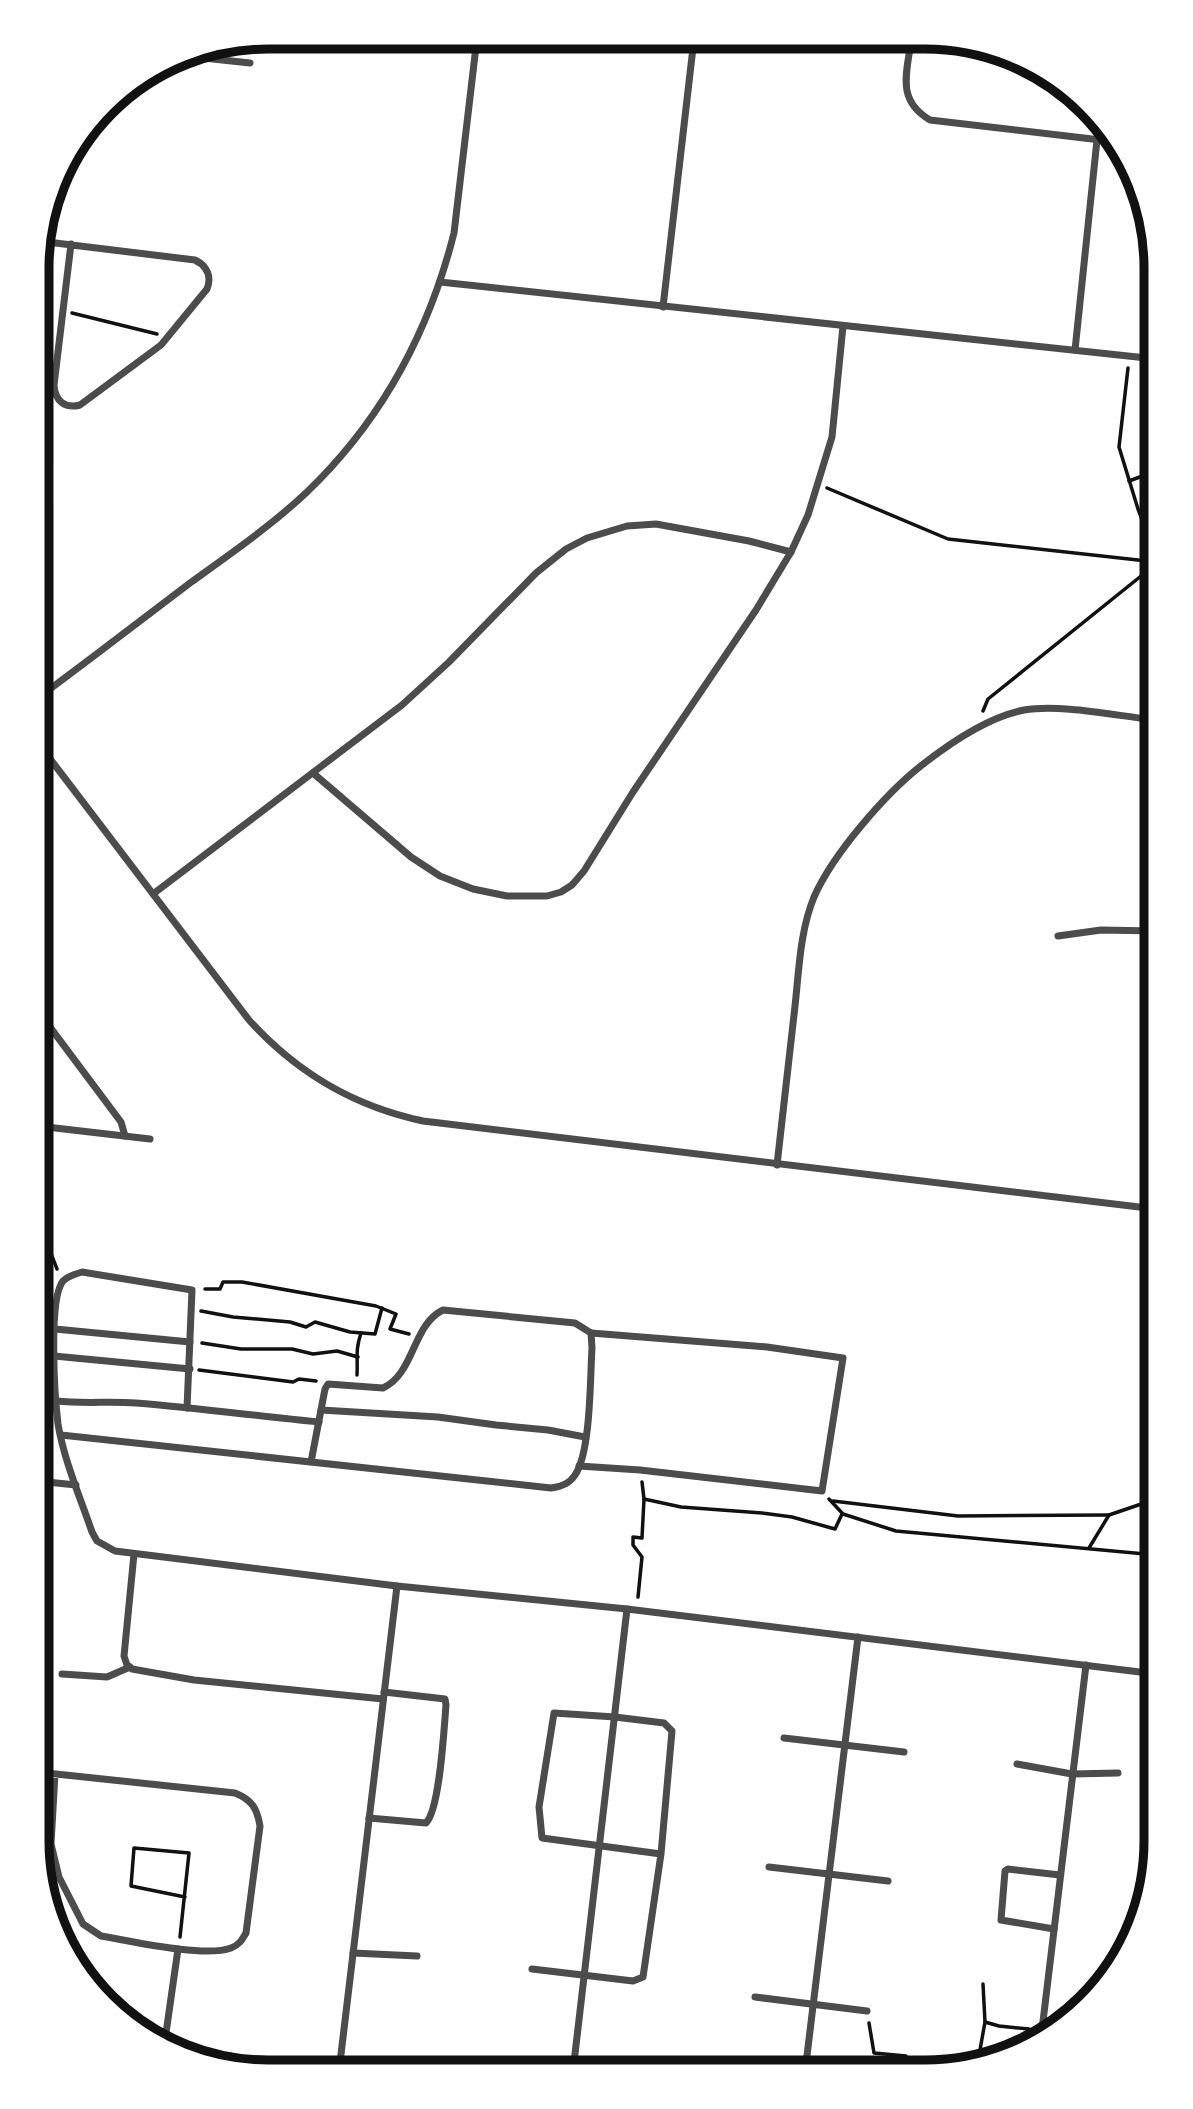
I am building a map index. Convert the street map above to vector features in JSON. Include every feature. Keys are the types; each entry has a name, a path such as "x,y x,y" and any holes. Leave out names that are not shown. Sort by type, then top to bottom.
{"street":[{"path":"49,690 278,517 334,464 381,404 401,371 429,313 454,233 476,49"},
{"path":"663,307 693,49"},
{"path":"910,49 905,85 907,94 916,109 930,120 1103,141"},
{"path":"210,58 250,63"},
{"path":"1075,350 1097,140"},
{"path":"51,242 71,244 195,260 204,266 209,276 207,289 169,337 152,353 80,405 68,406 57,399 54,393 71,244"},
{"path":"440,282 1144,357"},
{"path":"313,773 411,857 440,876 473,889 535,897 561,892 572,885 584,871 791,552 819,485 832,437 843,326"},
{"path":"153,894 402,705 449,662 536,573 566,549 587,538 627,526 656,524 749,541 791,552"},
{"path":"777,1165 802,938 815,896 846,847 905,778 937,754 1003,716 1022,710 1045,708 1144,719"},
{"path":"49,757 232,999 267,1039 307,1073 353,1100 399,1116 423,1121 1144,1208"},
{"path":"1058,936 1101,930 1144,932"},
{"path":"49,1026 121,1122 125,1136"},
{"path":"49,1127 150,1139"},
{"path":"187,1408 192,1290 188,1287 82,1272 71,1275 62,1282 55,1309 54,1356 61,1435 97,1541 115,1551 397,1586 627,1609 1144,1672"},
{"path":"311,1462 328,1384 383,1388 390,1384 408,1360 431,1316 443,1310 575,1323 591,1332 767,1348 843,1358 822,1491 640,1469 579,1466"},
{"path":"55,1329 190,1342"},
{"path":"61,1435 551,1488 569,1482 579,1466 585,1437 591,1332"},
{"path":"54,1356 190,1369"},
{"path":"56,1401 82,1404 103,1400 319,1422"},
{"path":"321,1410 438,1417 585,1437"},
{"path":"49,1482 76,1485"},
{"path":"134,1554 124,1656 130,1667 139,1671 194,1680 445,1699 440,1771 431,1816 423,1824 369,1818"},
{"path":"340,2060 397,1586"},
{"path":"574,2060 627,1609"},
{"path":"806,2060 858,1637"},
{"path":"1042,2026 1086,1665"},
{"path":"62,1674 107,1677 130,1667"},
{"path":"532,1969 634,1982 643,1977 661,1854 672,1731 664,1723 559,1712 552,1716 539,1807 542,1838 661,1854"},
{"path":"784,1738 904,1752"},
{"path":"1017,1764 1072,1774 1118,1773"},
{"path":"49,1773 235,1793 255,1806 260,1826 246,1933 234,1947 222,1950 178,1950 101,1936 89,1931 59,1877 51,1843 55,1774"},
{"path":"769,1867 888,1881"},
{"path":"1054,1928 1001,1920 1005,1871 1008,1869 1060,1875"},
{"path":"166,2035 178,1950"},
{"path":"353,1953 417,1956"},
{"path":"755,1997 867,2011"}],"path":[{"path":"63,311 169,337"},
{"path":"1129,355 1119,447 1144,524"},
{"path":"1128,481 1144,475"},
{"path":"819,485 948,539 1144,562"},
{"path":"975,730 988,699 1144,573"},
{"path":"49,1248 62,1282"},
{"path":"192,1290 220,1289 223,1282 242,1282 382,1308 396,1314 390,1329 419,1337"},
{"path":"192,1309 233,1317 290,1322 306,1327 315,1322 375,1334 382,1308"},
{"path":"356,1385 358,1357 355,1349 361,1333"},
{"path":"190,1342 241,1349 292,1349 313,1354 337,1351 358,1357"},
{"path":"190,1369 328,1384"},
{"path":"627,1609 639,1595 642,1557 633,1545 633,1537 642,1538 644,1499 640,1469"},
{"path":"822,1491 843,1514 896,1531 1144,1554"},
{"path":"644,1499 681,1507 792,1517 835,1529 843,1514"},
{"path":"831,1501 958,1516 1109,1516 1144,1503"},
{"path":"1089,1548 1109,1516"},
{"path":"178,1950 185,1897 188,1853 134,1849 131,1886 185,1897"},
{"path":"980,2053 985,2022 983,1984"},
{"path":"867,2011 873,2053 906,2056"},
{"path":"985,2022 1032,2032"}]}
